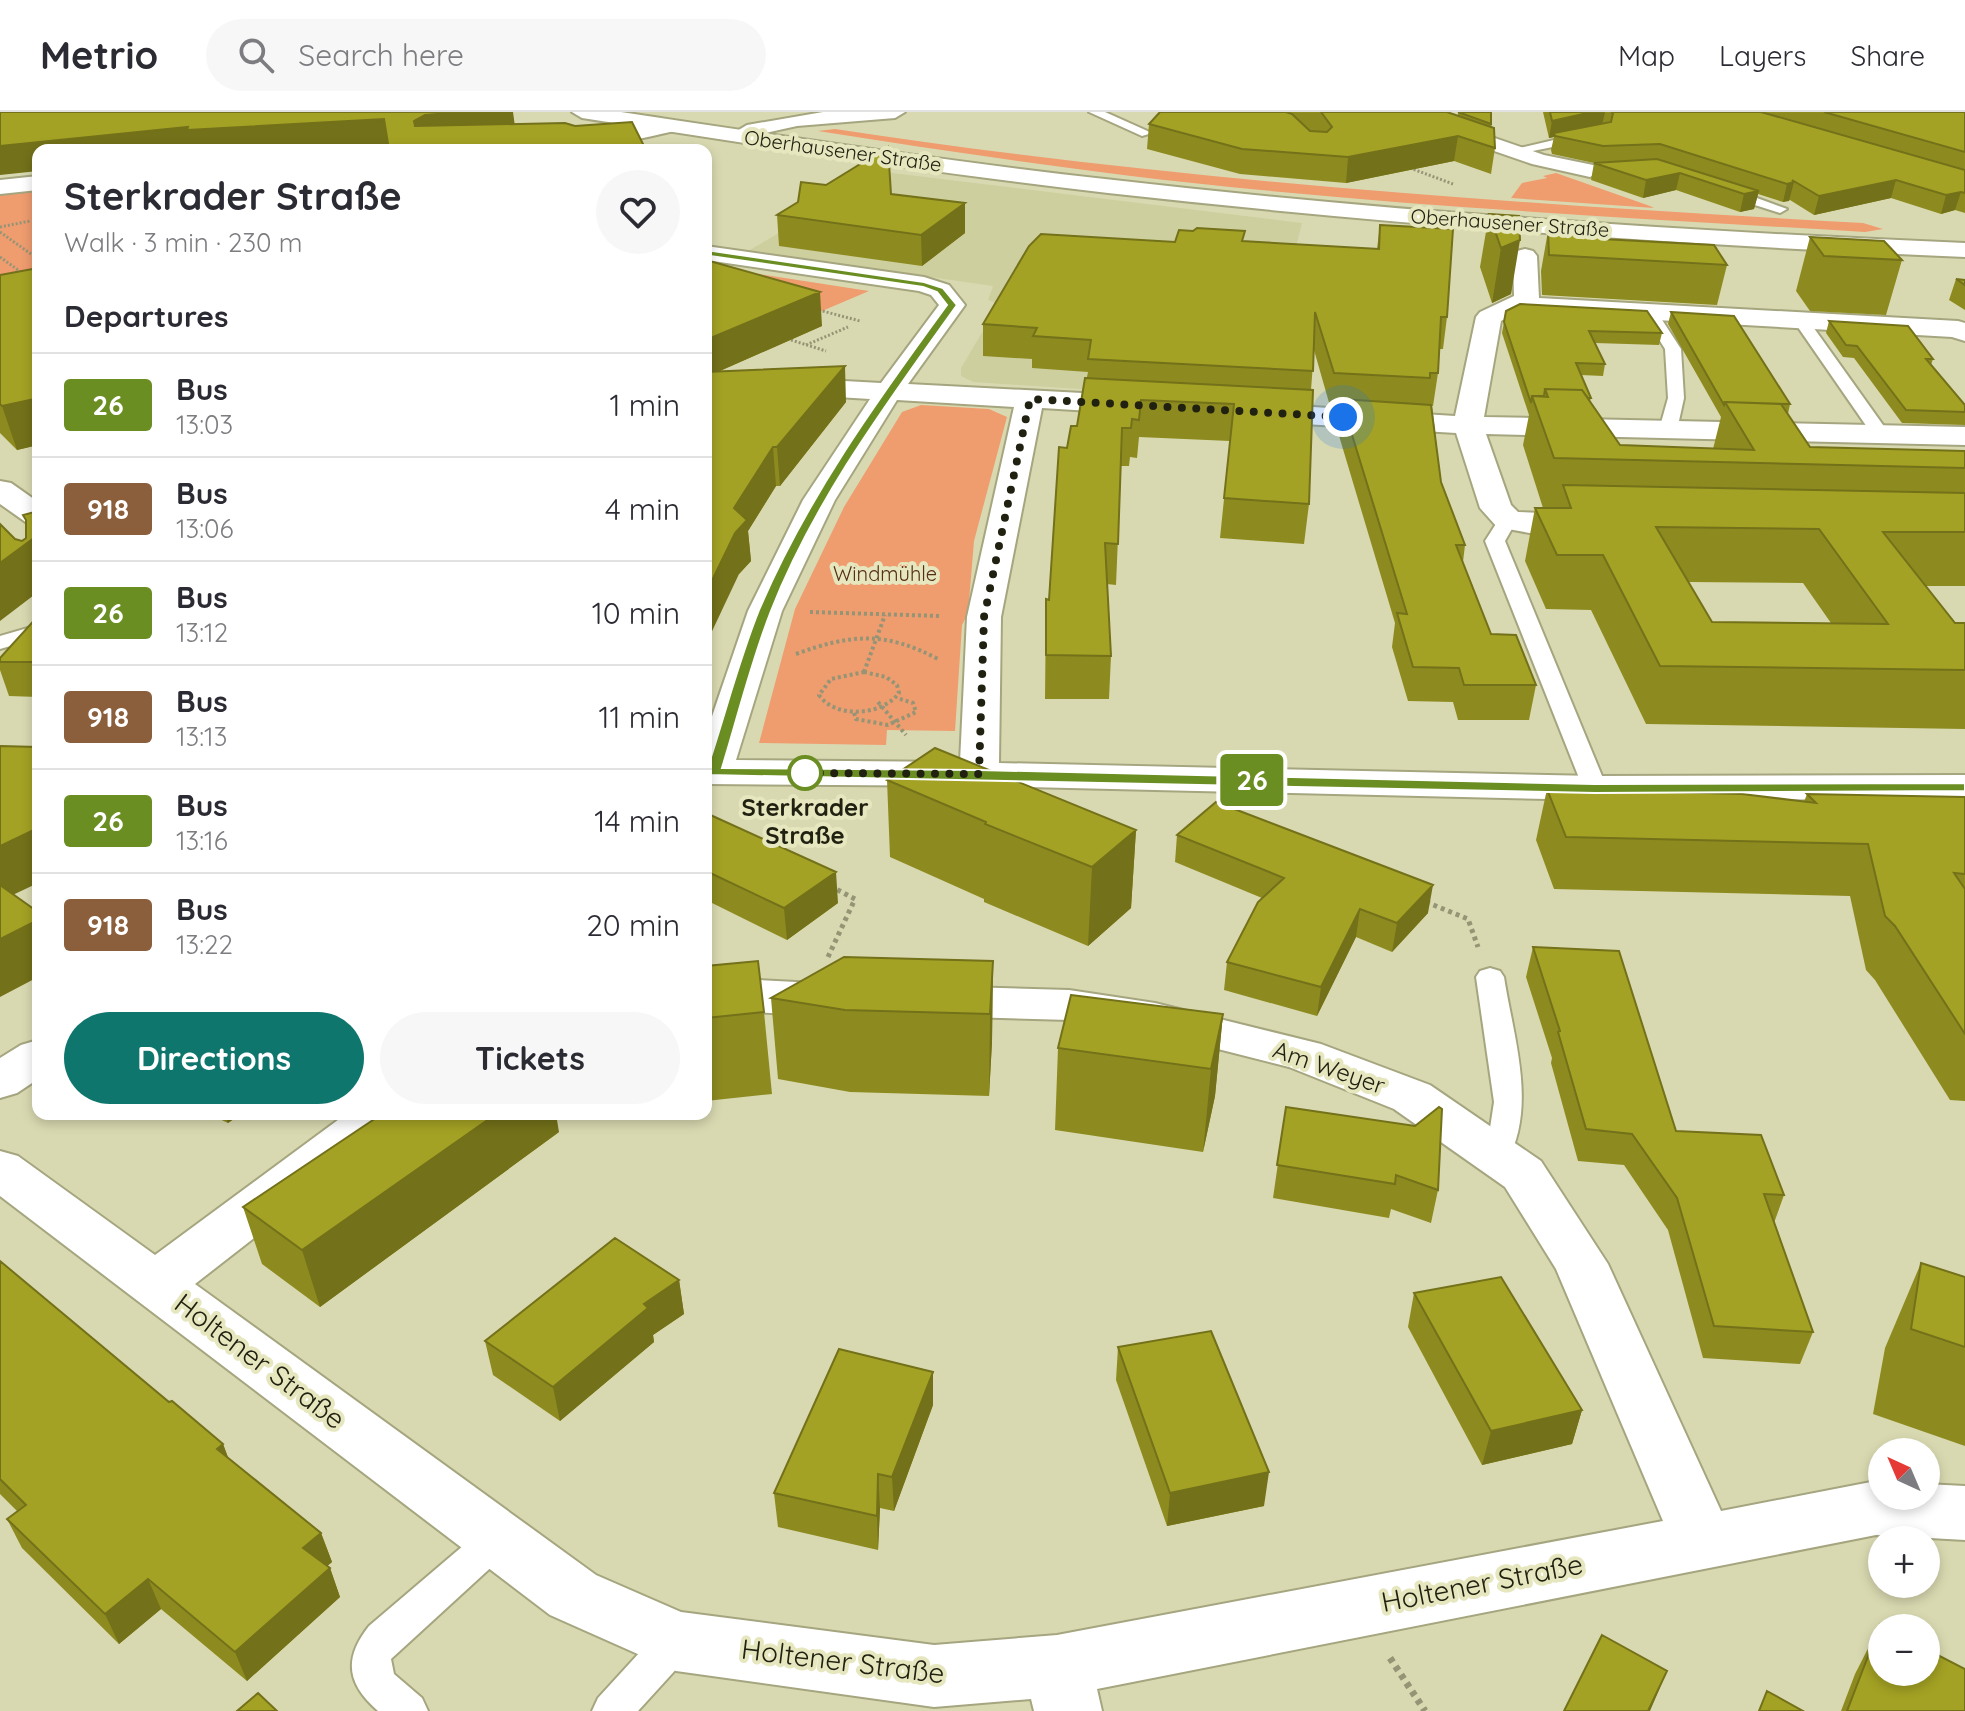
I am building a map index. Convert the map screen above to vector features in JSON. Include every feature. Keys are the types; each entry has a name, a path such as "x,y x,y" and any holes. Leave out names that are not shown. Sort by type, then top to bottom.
{"street":[{"name":"Oberhausener Straße","path":"582,112 890,159 1435,217 1715,238 1965,250"},
{"name":"Oberhausener Straße","path":"623,112 1057,179"},
{"path":"747,131 797,120 895,112"},
{"path":"1400,112 1513,151 1597,170"},
{"path":"557,140 637,134 671,126"},
{"path":"0,187 32,184"},
{"path":"712,254 924,284 940,290 952,305 889,391 819,500 765,611 712,766"},
{"path":"1525,256 1527,305"},
{"path":"1615,526 1535,524 1508,520 1496,508 1468,425 1489,317 1513,304 1958,329 1965,333"},
{"path":"712,388 753,384 1171,407"},
{"path":"979,774 984,617 1030,399"},
{"path":"1218,410 1468,425 1965,436"},
{"path":"0,490 31,527"},
{"path":"712,772 979,774 1595,788 1965,787"},
{"name":"Am Weyer","path":"712,996 739,994 1069,1005 1155,1018 1304,1055 1412,1097 1523,1174 1581,1264 1703,1540"},
{"path":"0,1081 32,1060"},
{"path":"157,1283 372,1120"},
{"name":"Holtener Straße","path":"0,1169 573,1595 676,1641 934,1676 1062,1688 1703,1540 1876,1508 1965,1513"}],"lane":[{"path":"1095,112 1146,133"},
{"path":"1426,121 1455,117"},
{"path":"1513,151 1603,133"},
{"path":"1710,187 1780,209"},
{"path":"1650,312 1673,349 1676,398 1668,430"},
{"path":"1801,320 1882,436"},
{"path":"1508,520 1495,541 1595,788"},
{"path":"0,643 32,633"},
{"path":"1490,977 1509,1102 1505,1128 1495,1155"},
{"path":"408,1711 375,1683 371,1654 383,1639 497,1539"},
{"path":"612,1711 676,1641"}],"path":[{"path":"1398,163 1456,186"},
{"path":"0,230 32,221"},
{"path":"0,230 32,254"},
{"path":"0,257 32,281"},
{"path":"806,345 848,327"},
{"path":"765,611 984,617"},
{"path":"864,672 875,635 885,615"},
{"path":"744,677 834,640 875,635 912,644 982,689"},
{"path":"864,672 890,678 898,685 900,692 897,698 882,709 854,713 825,704 819,695 821,687 836,676 864,672"},
{"path":"854,713 856,719 869,723 898,725 916,712 913,703 897,698"},
{"path":"809,997 855,899 828,885"},
{"path":"1411,896 1468,919 1490,977"}],"shaded area":[{"path":"884,172 1302,223 1258,401 973,382 961,376 961,368 999,304 988,300 993,286 748,251"}],"green space":[{"path":"835,129 1219,177 1477,199 1863,223 1883,229 1865,232 1680,221 1308,194 1123,175 818,131"},
{"path":"1556,173 1654,208 1511,198 1522,183"},
{"path":"32,190 32,286 0,294 0,193"},
{"path":"712,267 869,291 801,320 712,269"},
{"name":"Windmühle","path":"921,405 989,409 1007,417 974,541 968,613 962,625 955,731 887,730 886,745 759,743 795,609 844,507 902,412"}],"building":[{"path":"0,112 461,112 425,115 414,121 415,126 565,123 575,126 632,122 643,144 388,144 384,119 187,130 188,127 0,146"},
{"path":"1160,112 1286,112 1310,131 1327,132 1332,127 1321,112 1447,112 1494,128 1495,148 1458,136 1348,157 1242,149 1149,124"},
{"path":"1458,112 1491,112 1491,124"},
{"path":"1550,112 1592,112 1552,121"},
{"path":"1611,112 1761,112 1965,170 1965,193 1946,195 1896,180 1819,196 1792,180 1794,182 1787,184 1660,144 1603,146 1555,136 1554,133 1611,122"},
{"path":"1824,112 1965,112 1965,152"},
{"path":"888,147 891,194 965,203 921,235 777,215 798,202 801,182 826,185"},
{"path":"1657,159 1759,191 1744,194 1680,173 1646,180 1594,163"},
{"path":"1489,214 1519,216 1520,240 1501,248"},
{"path":"1380,225 1453,229 1447,317 1441,317 1438,373 1430,373 1430,378 1334,373 1315,312 1313,371 1088,359 1091,340 1033,336 1037,328 983,324 1029,246 1041,234 1175,242 1179,230 1193,231 1197,228 1245,231 1242,241 1379,249"},
{"path":"1548,231 1600,234 1602,239 1714,245 1727,265 1549,255"},
{"path":"1810,237 1884,241 1902,260 1824,256"},
{"path":"712,262 820,292 712,337"},
{"path":"32,269 32,399 2,406 0,404 0,275"},
{"path":"1520,304 1647,311 1662,333 1589,331 1605,364 1576,363 1591,398 1582,390 1545,389 1544,396 1532,396 1531,403 1504,322 1506,311"},
{"path":"1671,312 1734,316 1790,404 1725,402 1724,405"},
{"path":"1829,321 1908,326 1933,359 1926,359 1965,405 1965,412 1906,410 1857,346 1846,345"},
{"path":"845,366 777,447 773,447 734,508 747,520 735,533 712,581 712,372"},
{"path":"1085,378 1313,390 1309,504 1224,498 1234,404 1141,400 1139,420 1132,419 1131,428 1122,428 1118,544 1105,543 1111,656 1046,655 1046,599 1049,600 1059,447 1067,448 1071,426 1077,426"},
{"path":"1545,389 1582,390 1620,445 1754,450 1725,402 1781,404 1810,447 1965,451 1965,468 1554,458 1532,396 1548,397"},
{"path":"1341,399 1431,405 1441,482 1465,545 1456,545 1491,634 1516,635 1536,685 1464,685 1459,668 1413,667 1397,613 1407,614"},
{"path":"1563,485 1965,493 1965,532 1883,532 1955,623 1965,623 1965,670 1660,666 1603,555 1557,555 1535,508 1571,508","holes":["1656,527 1819,529 1888,624 1712,622"]},
{"path":"32,513 32,539 0,563 0,524 15,539 22,541 26,538 23,515"},
{"path":"32,623 32,662 0,662 0,658"},
{"path":"0,746 32,747 32,831 0,846"},
{"path":"935,748 1136,830 1092,867 887,780"},
{"path":"1547,789 1742,794 1816,803 1807,794 1965,797 1965,874 1954,873 1965,889 1965,1034 1895,926 1885,916 1868,844 1566,837"},
{"path":"1216,802 1433,885 1397,923 1360,909 1321,987 1227,962 1258,902 1284,878 1177,835"},
{"path":"712,816 836,872 784,908 712,874"},
{"path":"0,885 32,908 32,923 0,939"},
{"path":"1533,947 1619,951 1676,1131 1761,1135 1784,1195 1764,1194 1813,1332 1714,1326 1677,1198 1632,1134 1586,1129 1560,1031"},
{"path":"844,957 993,961 990,1014 845,1010 771,998"},
{"path":"758,961 764,1012 712,1017 712,965"},
{"path":"1071,995 1223,1014 1211,1069 1058,1048"},
{"path":"1286,1107 1415,1126 1439,1107 1442,1109 1438,1190 1396,1175 1395,1184 1277,1165"},
{"path":"373,1120 487,1120 302,1250 243,1207"},
{"path":"615,1238 679,1280 644,1304 648,1308 553,1387 485,1341"},
{"path":"0,1261 223,1444 217,1449 321,1533 303,1548 330,1568 235,1652 148,1579 105,1614 7,1519 26,1505 0,1479"},
{"path":"1921,1263 1965,1277 1965,1347 1911,1329"},
{"path":"1501,1277 1582,1410 1491,1431 1414,1293"},
{"path":"1211,1331 1269,1472 1170,1493 1118,1347"},
{"path":"839,1349 933,1372 892,1477 878,1474 877,1516 774,1493"},
{"path":"1602,1635 1667,1671 1648,1711 1564,1711"},
{"path":"1868,1656 1868,1686 1940,1686 1940,1656 1965,1669 1965,1711 1847,1711"},
{"path":"1767,1691 1803,1711 1759,1711"},
{"path":"258,1693 277,1711 237,1711"}],"bus line":[{"name":"26","path":"712,254 924,284 940,290 952,305 889,391 819,500 765,611 713,772 979,774 1595,788 1965,787"}],"place":[{"name":"Sterkrader Straße","path":"805,773"}],"route":[{"path":"805,773 798,773 979,774 984,617 1030,399 1343,417"}]}
